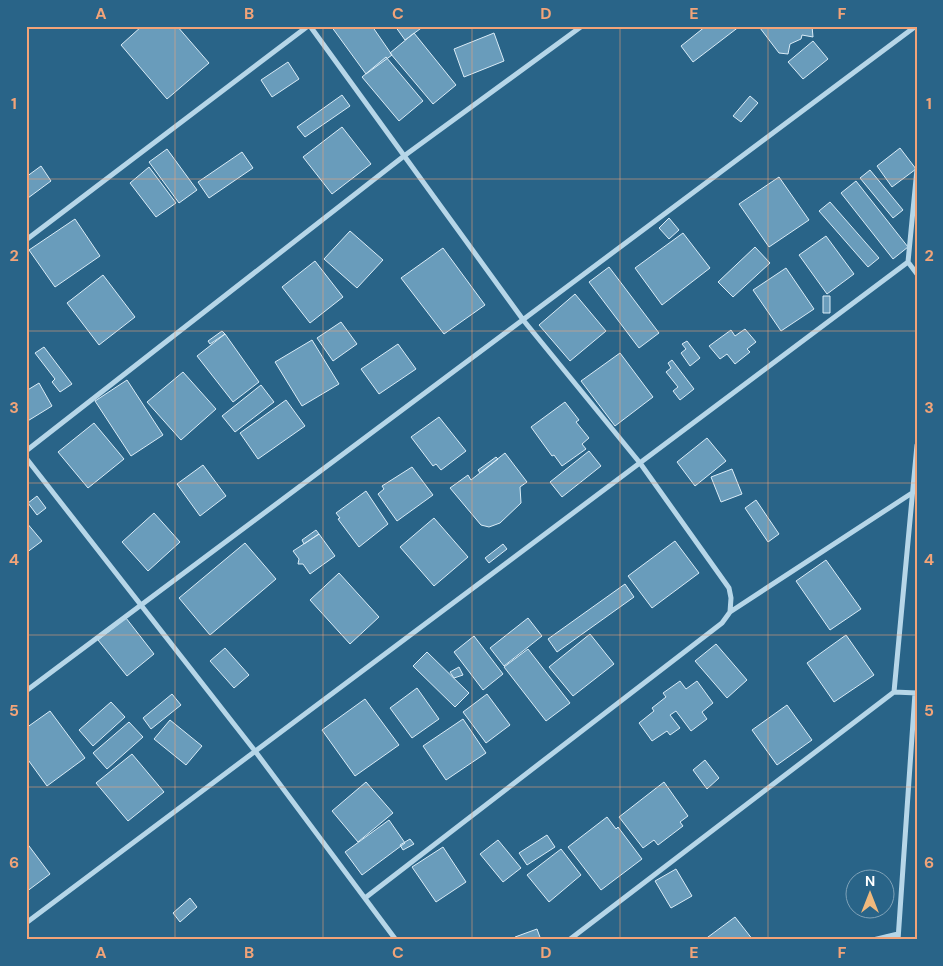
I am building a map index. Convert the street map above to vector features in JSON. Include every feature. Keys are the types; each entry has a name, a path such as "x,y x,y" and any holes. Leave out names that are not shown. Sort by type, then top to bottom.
{"street":[{"path":"26,240 309,26 524,321 640,463 728,588 731,598 730,612"},
{"path":"26,450 404,156 582,26"},
{"path":"26,691 140,604 524,321 916,26"},
{"path":"917,169 908,262 917,274"},
{"path":"26,923 908,262"},
{"path":"894,692 917,445"},
{"path":"26,458 255,751 396,940"},
{"path":"364,898 722,622 730,612 912,493"},
{"path":"569,940 894,692 916,693 898,937 873,940"}],"building":[{"path":"142,26 177,26 209,63 167,99 121,45"},
{"path":"331,26 372,26 392,55 366,74"},
{"path":"395,26 424,26 405,40"},
{"path":"706,26 740,26 693,62 681,46"},
{"path":"762,26 812,26 813,37 802,35 801,39 790,44 788,54 779,53 760,28"},
{"path":"414,33 456,85 433,104 390,53"},
{"path":"494,33 504,61 464,77 454,49"},
{"path":"813,41 828,59 803,79 788,62"},
{"path":"386,57 423,101 399,121 362,77"},
{"path":"288,62 299,79 272,97 261,80"},
{"path":"342,95 350,106 305,137 297,127"},
{"path":"750,96 758,103 741,122 733,116"},
{"path":"342,127 371,164 332,194 303,157"},
{"path":"900,148 916,169 892,187 877,166"},
{"path":"167,149 197,190 179,203 149,162"},
{"path":"242,152 253,168 209,198 198,182"},
{"path":"41,166 51,181 28,198 26,177"},
{"path":"149,167 176,203 156,217 130,183"},
{"path":"870,170 903,210 893,218 860,178"},
{"path":"779,177 809,220 769,247 739,204"},
{"path":"856,181 908,247 893,259 841,193"},
{"path":"830,202 879,258 868,267 819,211"},
{"path":"669,218 679,230 669,239 659,228"},
{"path":"75,219 100,256 55,287 29,250"},
{"path":"350,231 383,260 357,288 324,259"},
{"path":"683,233 710,268 662,305 635,268"},
{"path":"826,236 854,274 827,294 799,255"},
{"path":"755,247 770,263 733,297 718,282"},
{"path":"443,248 485,305 444,334 401,278"},
{"path":"315,261 343,297 310,323 282,287"},
{"path":"609,267 659,333 639,348 589,282"},
{"path":"786,268 814,309 781,331 753,290"},
{"path":"103,275 135,317 99,345 67,303"},
{"path":"575,294 606,331 570,361 539,325"},
{"path":"823,296 830,296 830,313 823,313"},
{"path":"341,322 357,344 333,361 317,338"},
{"path":"745,329 756,342 747,349 750,352 735,364 727,354 720,359 709,346 731,330 735,336"},
{"path":"222,331 225,334 210,344 208,341"},
{"path":"225,334 259,382 233,402 197,356"},
{"path":"312,340 339,384 302,406 275,362"},
{"path":"687,341 700,358 690,366 681,353 686,349 682,344"},
{"path":"398,344 416,369 379,394 361,369"},
{"path":"44,347 72,384 60,392 52,382 55,379 35,353"},
{"path":"620,353 653,397 615,426 581,381"},
{"path":"672,360 694,389 680,400 673,391 678,387 666,372 671,368 668,363"},
{"path":"183,372 216,409 181,440 147,402"},
{"path":"127,380 163,435 131,456 95,401"},
{"path":"39,383 52,406 26,422 26,391"},
{"path":"261,385 274,402 235,432 222,416"},
{"path":"286,400 305,426 258,459 240,433"},
{"path":"565,402 579,420 576,422 589,438 582,444 586,449 562,466 554,455 552,456 531,427"},
{"path":"439,417 466,451 441,470 436,464 433,466 411,437"},
{"path":"94,423 124,459 88,488 58,452"},
{"path":"707,438 726,461 695,486 677,462"},
{"path":"589,451 601,466 562,497 550,482"},
{"path":"505,453 527,482 520,487 521,503 500,523 489,527 481,525 450,488 468,475 471,480"},
{"path":"496,457 498,459 480,473 478,470"},
{"path":"203,465 226,496 200,516 177,484"},
{"path":"412,467 433,495 397,521 378,494 384,489 382,486"},
{"path":"732,469 742,494 721,502 711,477"},
{"path":"366,491 388,524 359,547 338,519 340,518 336,513"},
{"path":"37,496 46,508 37,515 28,503"},
{"path":"756,500 779,534 768,542 745,508"},
{"path":"154,513 180,542 148,571 122,542"},
{"path":"434,518 468,557 434,586 400,547"},
{"path":"26,522 42,541 26,553"},
{"path":"316,530 319,534 304,544 302,540"},
{"path":"319,534 335,556 310,574 303,564 298,564 299,559 293,551"},
{"path":"675,541 699,573 652,608 628,576"},
{"path":"245,543 276,579 210,635 179,598"},
{"path":"503,544 507,549 489,563 485,558"},
{"path":"826,560 861,609 830,630 796,581"},
{"path":"339,573 379,617 350,644 310,600"},
{"path":"625,584 634,597 557,652 548,639"},
{"path":"126,618 154,654 127,676 98,640"},
{"path":"528,618 542,636 504,666 490,648"},
{"path":"590,634 614,664 573,696 549,667"},
{"path":"846,635 874,675 834,702 807,663"},
{"path":"474,636 503,674 483,690 454,652"},
{"path":"716,644 747,680 727,698 695,661"},
{"path":"225,648 249,675 234,688 210,661"},
{"path":"528,649 570,703 546,721 504,667"},
{"path":"427,652 469,693 455,707 413,666"},
{"path":"459,667 463,675 454,678 450,672"},
{"path":"680,681 686,689 697,681 713,703 702,712 707,719 691,731 676,711 670,715 680,728 670,735 667,731 652,741 639,723 654,711 652,708 666,697 663,693"},
{"path":"417,688 439,719 412,738 390,708"},
{"path":"172,694 181,705 151,729 143,718"},
{"path":"487,694 510,725 486,743 463,712"},
{"path":"365,699 399,745 355,776 322,730"},
{"path":"111,702 125,717 93,746 79,730"},
{"path":"787,705 812,740 777,765 752,730"},
{"path":"50,711 85,758 47,786 26,757 26,728"},
{"path":"463,719 486,753 446,780 423,746"},
{"path":"170,720 202,746 186,765 154,739"},
{"path":"129,722 143,737 107,769 93,753"},
{"path":"132,754 164,792 128,821 96,783"},
{"path":"705,760 719,778 707,789 693,770"},
{"path":"366,782 393,813 358,842 332,811"},
{"path":"664,782 688,816 680,822 683,826 658,845 654,840 643,848 619,817"},
{"path":"607,817 616,829 618,827 642,859 601,890 568,847"},
{"path":"389,820 405,843 362,875 345,852"},
{"path":"547,835 555,847 527,865 519,853"},
{"path":"410,839 414,844 403,850 400,845"},
{"path":"498,840 521,868 503,882 480,854"},
{"path":"26,842 50,874 26,892"},
{"path":"443,847 466,882 436,902 412,867"},
{"path":"561,849 581,875 549,902 527,875"},
{"path":"676,869 692,896 671,908 655,881"},
{"path":"190,898 197,907 180,922 173,913"},
{"path":"735,917 753,940 704,940"},
{"path":"537,929 541,940 516,940 515,937"}]}
